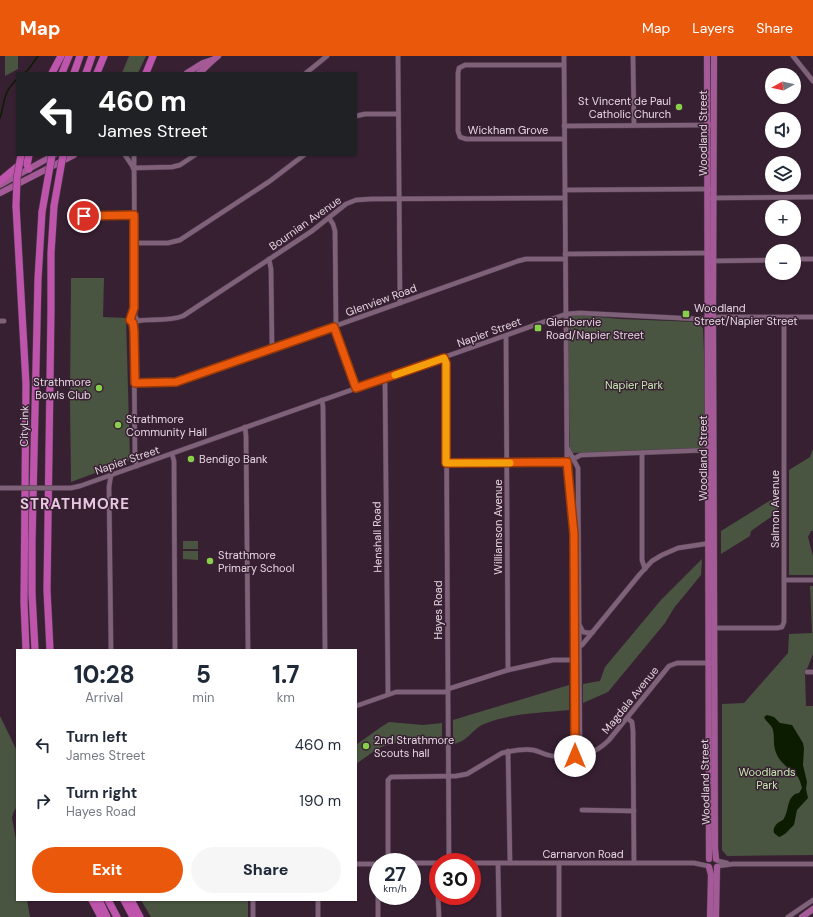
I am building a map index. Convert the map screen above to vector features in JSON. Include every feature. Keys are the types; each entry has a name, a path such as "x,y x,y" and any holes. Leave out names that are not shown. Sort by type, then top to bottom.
{"highway":[{"path":"53,72 61,56"},
{"path":"62,72 69,56"},
{"path":"74,72 80,56"},
{"path":"86,72 92,56"},
{"path":"97,72 104,56"},
{"path":"146,72 153,56"},
{"path":"21,156 17,178 16,206 26,384 24,602 26,649"},
{"path":"0,181 18,166 25,156"},
{"path":"29,156 27,165 30,169"},
{"name":"CityLink","path":"35,649 32,594 32,542 38,279 42,212 53,156"},
{"path":"50,649 47,590 51,253 54,206 63,156"},
{"path":"92,901 100,917"},
{"path":"99,901 107,917"},
{"path":"109,901 117,917"},
{"path":"125,901 133,917"},
{"path":"132,901 140,917"}],"main road":[{"path":"200,72 218,56"},
{"name":"Woodland Street","path":"707,56 710,125 712,800 717,863 716,917"},
{"name":"Woodland Street","path":"710,125 714,56"},
{"path":"188,72 203,62 212,60"},
{"path":"0,186 51,156"},
{"path":"0,193 38,175 72,156"},
{"path":"30,169 38,175"},
{"name":"Woodland Street","path":"710,917 710,875 708,863 712,800"},
{"path":"713,858 717,863 712,869 708,863 713,858"},
{"path":"802,917 813,909"}],"street":[{"path":"307,72 327,56"},
{"path":"398,56 400,303"},
{"path":"564,56 567,462 574,534 580,756"},
{"path":"633,56 634,125"},
{"path":"793,56 813,81"},
{"name":"Wickham Grove","path":"564,65 465,65 459,68 458,73 458,131 460,137 466,139 564,139"},
{"path":"357,116 365,114 398,114"},
{"path":"564,126 710,125"},
{"path":"126,156 133,168"},
{"path":"134,156 135,460 137,466"},
{"path":"133,168 172,167 180,165 194,156"},
{"path":"134,244 168,243 180,240 270,181 303,156"},
{"path":"565,190 710,189"},
{"path":"710,198 813,197"},
{"name":"Bournian Avenue","path":"135,320 171,320 183,316 329,218 346,204 356,200 565,198"},
{"path":"80,217 134,215"},
{"path":"329,218 335,231 335,326 356,388"},
{"name":"Glenview Road","path":"135,383 176,382 522,260 565,256 710,253"},
{"path":"269,259 271,269 272,348"},
{"path":"801,259 813,259"},
{"path":"710,261 765,260"},
{"name":"Napier Street","path":"0,488 71,488 80,486 566,314 580,313 710,318 813,317"},
{"name":"Salmon Avenue","path":"711,628 782,627 784,622 784,317"},
{"name":"Williamson Avenue","path":"506,336 508,670"},
{"name":"Hayes Road","path":"444,358 446,363 449,853"},
{"name":"Henshall Road","path":"384,379 388,694"},
{"path":"322,400 325,649"},
{"path":"245,428 248,649"},
{"path":"567,448 578,468 579,625 577,647"},
{"path":"446,463 567,462 580,455 710,450"},
{"path":"642,452 642,555 645,569"},
{"path":"172,454 174,461 175,649"},
{"path":"108,476 110,487 111,649"},
{"path":"577,647 593,631 649,564 662,555 678,548 711,544"},
{"path":"642,555 649,564"},
{"path":"784,580 813,580"},
{"path":"579,625 583,632 588,633 593,631"},
{"path":"357,706 396,692 448,690 508,670 553,660 577,660"},
{"name":"Magdala Avenue","path":"388,853 389,778 393,776 449,776 467,774 502,753 508,752 532,750 553,756 580,756 594,752 602,747 669,666 677,663 711,663"},
{"path":"807,672 813,672"},
{"path":"575,756 578,713"},
{"path":"627,718 633,726 634,863"},
{"path":"508,752 510,863"},
{"path":"582,810 634,811"},
{"name":"Carnarvon Road","path":"481,863 708,863"},
{"path":"498,863 498,917"},
{"path":"559,863 559,917"},
{"path":"717,863 813,864"},
{"path":"357,864 369,864"},
{"path":"788,917 813,900"},
{"path":"253,901 253,917"},
{"path":"318,901 318,917"},
{"path":"378,905 378,917"},
{"path":"438,905 438,917"}],"green space":[{"path":"5,56 18,56 18,69 5,76"},
{"path":"129,56 146,56 138,72 122,72"},
{"path":"71,278 104,278 103,317 126,318 130,460 71,482 70,401"},
{"name":"Napier Park","path":"566,314 620,319 697,322 703,328 708,450 570,453"},
{"path":"813,449 813,531 811,531 808,537 813,556 813,575 789,575 789,470 810,457"},
{"path":"779,495 778,512 751,531 750,536 721,554 721,531"},
{"path":"183,541 198,541 198,549 183,549"},
{"path":"183,551 198,551 198,560 183,559"},
{"path":"702,559 701,575 674,608 665,623 608,692 583,703 583,684 600,681 605,667 661,600"},
{"name":"Woodlands Park","path":"810,586 813,586 813,654 805,674 806,706 813,706 813,855 727,856 722,850 722,704 744,703 788,653 789,634 812,633"},
{"path":"569,685 569,710 526,714 494,720 480,726 462,741 453,744 453,720"},
{"path":"0,716 16,749 16,808 12,818 16,840 16,901 27,901 30,917 0,917"},
{"path":"389,722 423,725 442,723 442,742 409,741 384,746 377,749 357,763 357,744"},
{"path":"142,901 248,901 248,917 151,917"}],"shaded area":[{"path":"767,715 774,717 780,723 792,725 803,743 804,748 803,765 807,782 806,789 808,798 797,810 794,825 786,833 779,837 774,833 775,827 777,823 783,820 792,797 799,793 802,788 798,777 778,757 774,743 774,733 764,717"}],"waterway":[{"path":"25,72 38,56"},
{"path":"0,118 5,97 16,80"}],"slow traffic":[{"path":"395,375 444,358 446,363 446,463 510,463"}],"place":[{"name":"St Vincent de Paul Catholic Church","path":"679,107"},
{"name":"Woodland Street/Napier Street","path":"686,314"},
{"name":"Glenbervie Road/Napier Street","path":"538,328"},
{"name":"Strathmore Bowls Club","path":"99,388"},
{"name":"Strathmore Community Hall","path":"118,425"},
{"name":"Bendigo Bank","path":"191,459"},
{"name":"Strathmore Primary School","path":"210,561"},
{"name":"2nd Strathmore Scouts hall","path":"366,746"}],"district":[{"name":"STRATHMORE","path":"75,504"}],"route":[{"path":"84,216 134,215 134,308 130,320 133,323 134,331 135,383 176,382 334,327 356,388 444,358 446,363 446,463 567,462 574,534 575,756"}]}
